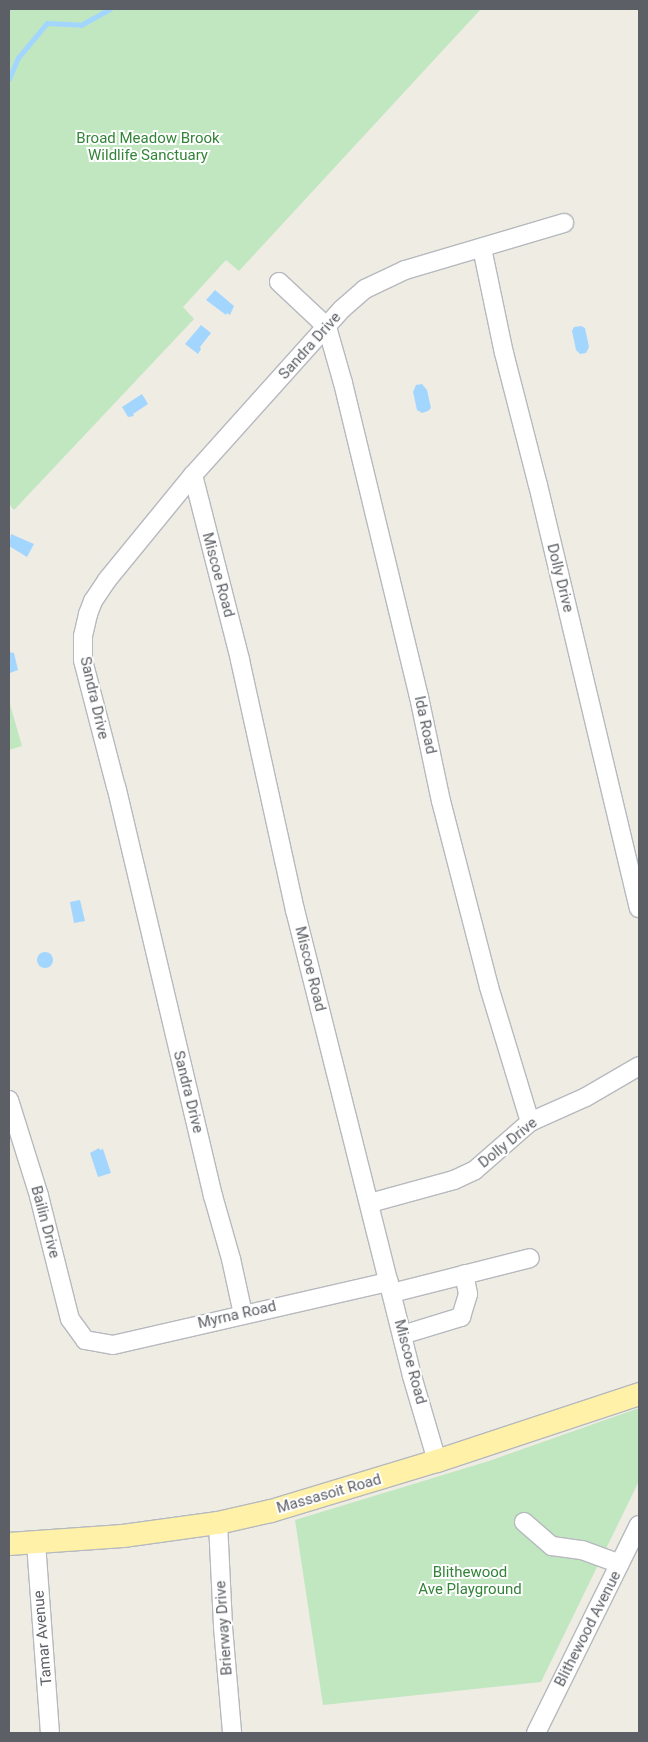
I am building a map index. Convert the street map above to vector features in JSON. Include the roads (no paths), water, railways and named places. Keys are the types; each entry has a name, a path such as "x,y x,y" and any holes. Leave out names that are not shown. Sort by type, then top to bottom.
{"main road":[{"name":"Massasoit Road","path":"9,1544 123,1536 218,1523 321,1498 639,1394"}],"street":[{"name":"Sandra Drive","path":"243,1314 231,1259 213,1196 116,787 83,660 83,636 93,601 107,580 193,475 327,327 365,289 405,270 564,223"},
{"name":"Dolly Drive","path":"482,248 504,353 538,485 639,908"},
{"path":"280,282 327,327"},
{"name":"Ida Road","path":"327,327 343,383 419,697 441,800 486,978 530,1122"},
{"name":"Miscoe Road","path":"193,475 240,660 295,910 402,1335 437,1461"},
{"name":"Dolly Drive","path":"370,1203 454,1180 475,1170 530,1122 586,1097 639,1066"},
{"name":"Bailin Drive","path":"9,1100 39,1196 70,1319 78,1333 86,1340"},
{"name":"Myrna Road","path":"86,1340 96,1344 113,1345 243,1314 464,1274 530,1258"},
{"path":"402,1335 461,1317 468,1294 464,1274"},
{"path":"524,1522 552,1546 582,1550 620,1564"},
{"name":"Brierway Drive","path":"218,1523 224,1636 232,1733"},
{"name":"Blithewood Avenue","path":"536,1733 639,1525"},
{"name":"Tamar Avenue","path":"36,1543 50,1733"}],"water":[{"path":"215,290 234,306 230,315 227,313 226,315 206,300"},
{"path":"201,325 211,333 200,347 201,349 198,354 185,344"},
{"path":"581,326 585,328 589,347 586,353 580,354 576,350 572,331 574,327"},
{"path":"422,384 427,390 431,408 422,413 417,410 413,392 416,385"},
{"path":"142,394 148,404 133,414 134,416 128,417 122,407"},
{"path":"11,534 34,544 27,557 9,546"},
{"path":"9,652 14,653 18,670 10,673"},
{"path":"80,900 85,921 74,923 70,902"},
{"path":"45,952 51,954 53,960 51,966 45,968 39,966 37,960 39,954"},
{"path":"99,1148 100,1150 103,1149 111,1173 98,1177 90,1153"}],"waterway":[{"path":"9,79 18,58 47,23 81,25 110,9"}],"park label":[{"name":"Broad Meadow Brook Wildlife Sanctuary","path":"148,146"},
{"name":"Blithewood Ave Playground","path":"470,1580"}]}
